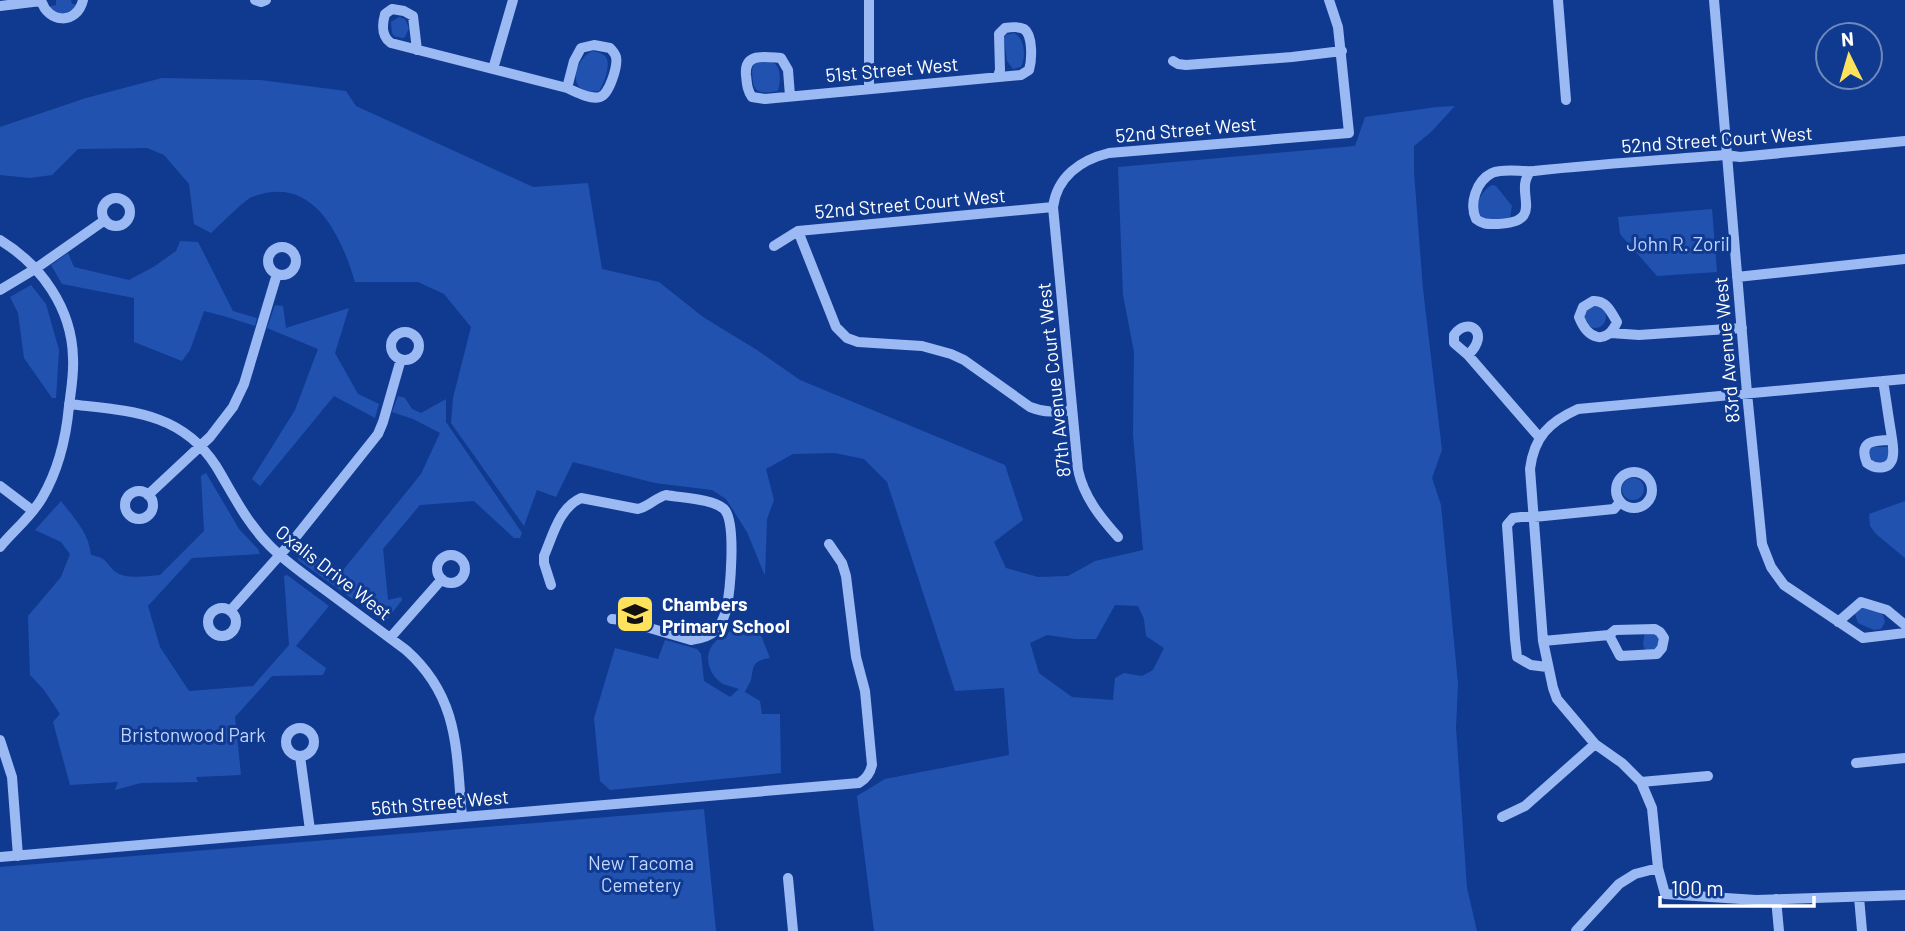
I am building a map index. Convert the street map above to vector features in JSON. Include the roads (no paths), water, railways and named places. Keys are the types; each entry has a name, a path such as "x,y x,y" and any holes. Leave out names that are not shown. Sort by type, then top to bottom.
{"street":[{"path":"0,6 41,0 47,12 60,18 73,16 78,12 83,0"},
{"path":"255,0 266,0"},
{"path":"493,69 513,0"},
{"path":"869,0 869,88"},
{"path":"1172,61 1186,65 1342,51 1337,19 1329,0"},
{"path":"1558,0 1566,100"},
{"name":"83rd Avenue West","path":"1714,0 1747,393 1761,532 1766,555 1784,585 1863,638 1905,633"},
{"name":"51st Street West","path":"790,96 788,69 781,58 752,58 747,62 748,92 752,97 765,99 1021,75 1029,70 1031,60 1027,31 1021,28 1005,28 999,34 998,76"},
{"path":"417,50 593,97 604,95 608,91 616,62 610,48 594,45 580,48 567,89"},
{"name":"52nd Street West","path":"1054,207 1055,195 1064,179 1079,165 1097,156 1349,133 1342,51"},
{"name":"52nd Street Court West","path":"1531,171 1525,180 1526,209 1522,217 1508,223 1486,224 1476,219 1472,201 1488,175 1499,172 1726,155 1740,157 1905,141"},
{"name":"52nd Street Court West","path":"774,246 798,230 1054,207"},
{"name":"87th Avenue Court West","path":"1054,207 1078,470 1086,495 1118,537"},
{"path":"0,290 105,220"},
{"path":"798,230 836,327 847,338 858,342 937,349 964,360 1030,407 1052,413 1072,410"},
{"path":"0,240 15,249 35,268 55,295 68,326 73,359 65,440 52,480 33,511 0,547"},
{"path":"1737,277 1905,259"},
{"path":"148,495 218,428 239,396 277,274"},
{"path":"1611,333 1639,335 1742,328"},
{"path":"1468,355 1540,438"},
{"path":"230,611 280,556 377,434 401,359"},
{"path":"1905,379 1578,409 1551,425 1540,438 1530,469 1543,640 1547,667 1557,699 1595,744 1622,763 1641,782 1652,808 1658,868 1665,894 1776,900 1905,895"},
{"path":"1884,381 1892,440"},
{"name":"Oxalis Drive West","path":"69,404 139,413 177,427 200,446 248,520 280,556 422,665 445,702 454,734 462,817"},
{"path":"0,486 33,511"},
{"path":"551,585 544,556 561,516 580,498 638,509 647,507 666,495 715,504 727,513 732,552 726,611 716,630 700,639 691,640 612,619"},
{"path":"1547,667 1522,662 1517,657 1507,525 1513,519 1614,509 1620,502"},
{"name":"56th Street West","path":"0,857 854,785 865,780 872,765 864,691 856,657 846,576 842,563 829,544"},
{"path":"390,638 442,579"},
{"path":"1838,622 1861,602 1887,610 1905,625"},
{"path":"1543,640 1609,635 1615,630 1651,628 1661,634 1664,645 1657,654 1620,656 1609,635"},
{"path":"0,740 12,777 18,856"},
{"path":"1502,817 1525,806 1595,744"},
{"path":"300,756 310,830"},
{"path":"1856,763 1905,758"},
{"path":"1641,782 1708,776"},
{"path":"1576,931 1619,884 1635,874 1658,868"},
{"path":"788,878 793,931"},
{"path":"1859,897 1862,931"},
{"path":"1776,900 1779,931"}],"place":[{"name":"Chambers Primary School","path":"635,614"}],"park label":[{"name":"John R. Zoril","path":"1678,243"},
{"name":"Bristonwood Park","path":"193,734"},
{"name":"New Tacoma Cemetery","path":"641,873"}]}
